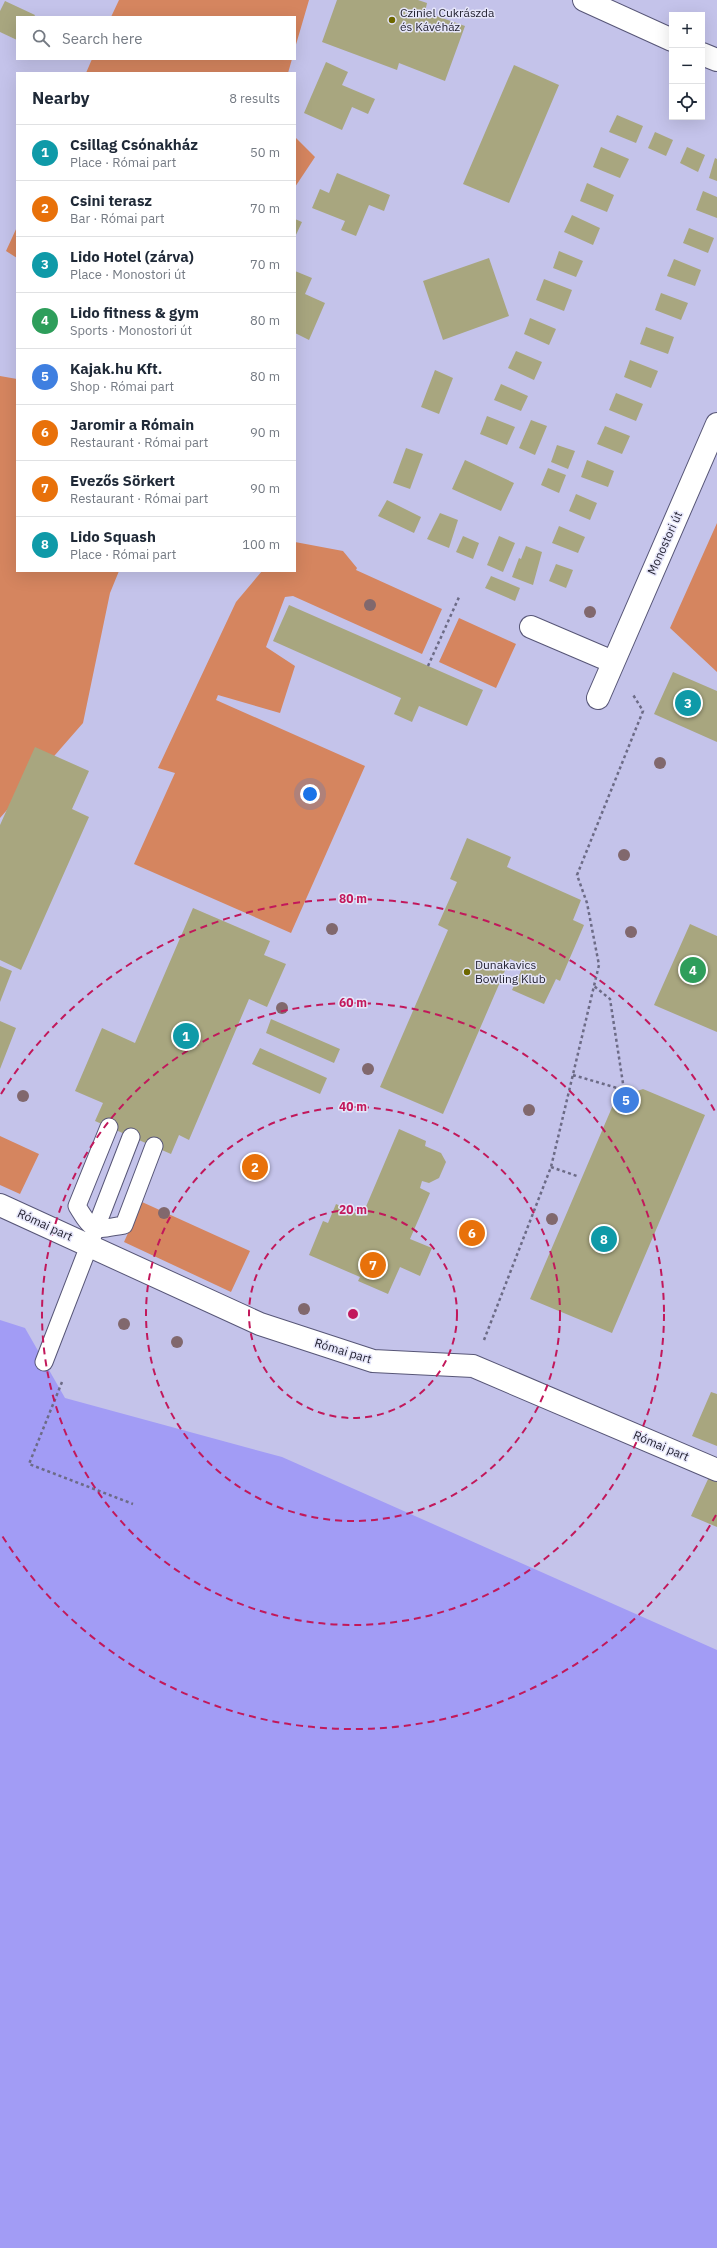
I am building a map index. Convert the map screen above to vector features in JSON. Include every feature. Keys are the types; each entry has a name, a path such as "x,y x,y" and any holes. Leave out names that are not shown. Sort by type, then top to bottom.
{"street":[{"path":"584,0 669,39"},
{"path":"705,55 717,60"},
{"name":"Monostori út","path":"598,698 717,424"},
{"path":"530,626 613,662"},
{"name":"Római part","path":"0,1205 90,1236 260,1324 372,1361 473,1366 717,1470"}],"lane":[{"path":"90,1236 77,1206 109,1127"},
{"path":"41,1358 131,1136"},
{"path":"90,1236 124,1225 154,1146"},
{"path":"90,1236 119,1151"}],"path":[{"path":"428,666 460,595"},
{"path":"473,1366 551,1167 599,966 587,903 577,875 642,711 613,662"},
{"path":"573,1075 624,1090 610,999 594,986"},
{"path":"551,1167 577,1176"},
{"path":"64,1378 28,1464 133,1504"}],"shaded area":[{"path":"119,0 309,0 296,45 296,16 111,16"},
{"path":"92,60 292,60 288,72 86,72"},
{"path":"296,138 315,157 296,186"},
{"path":"16,229 16,257 6,251"},
{"path":"0,376 16,379 16,572 119,572 110,593 83,723 0,818"},
{"path":"717,523 717,672 670,628"},
{"path":"296,542 343,551 357,568 356,570 442,609 422,654 293,596 285,597 266,647 295,666 280,713 218,695 216,700 365,766 291,933 134,864 175,773 158,768 236,602 261,572 296,572"},
{"path":"459,618 516,644 496,688 439,662"},
{"path":"0,1136 39,1154 20,1194 0,1185"},
{"path":"142,1202 250,1251 231,1292 124,1242"},
{"path":"0,1320 25,1328 65,1398 282,1457 717,1650 717,2248 0,2248"}],"building":[{"path":"337,0 418,0 427,3 425,12 465,26 445,81 399,63 397,70 322,42"},
{"path":"5,1 35,15 16,16 16,40 0,32 0,11"},
{"path":"326,62 348,72 342,85 375,99 368,114 352,107 342,130 304,113"},
{"path":"514,65 559,85 509,203 463,184"},
{"path":"617,115 643,126 636,143 609,132"},
{"path":"655,132 673,140 666,156 648,148"},
{"path":"601,147 629,159 620,178 593,167"},
{"path":"687,147 705,155 698,172 680,163"},
{"path":"715,158 717,159 717,181 709,178"},
{"path":"337,173 390,195 384,211 369,205 356,236 341,230 345,221 312,208 320,189 329,193"},
{"path":"587,183 614,195 607,212 580,201"},
{"path":"703,191 717,197 717,218 696,210"},
{"path":"572,215 600,228 593,245 564,232"},
{"path":"296,219 302,222 296,235"},
{"path":"689,228 714,238 708,253 683,243"},
{"path":"559,251 583,261 576,277 553,268"},
{"path":"489,258 509,316 443,340 423,281"},
{"path":"674,259 701,270 695,286 667,276"},
{"path":"296,271 312,278 305,294 325,303 309,340 296,334"},
{"path":"544,279 572,290 564,311 536,300"},
{"path":"661,293 688,303 681,320 655,310"},
{"path":"530,318 556,329 549,345 524,334"},
{"path":"646,327 674,337 668,354 640,344"},
{"path":"516,351 542,362 534,380 508,368"},
{"path":"630,360 658,371 651,388 624,377"},
{"path":"435,370 453,378 439,414 421,407"},
{"path":"501,384 528,396 521,411 494,400"},
{"path":"616,393 643,404 636,421 609,410"},
{"path":"487,416 515,427 507,445 480,434"},
{"path":"531,420 547,426 535,455 519,448"},
{"path":"605,426 630,436 622,454 597,444"},
{"path":"557,445 575,451 568,469 551,462"},
{"path":"406,448 423,454 410,489 393,483"},
{"path":"465,460 514,483 501,511 452,489"},
{"path":"587,460 614,471 608,487 581,477"},
{"path":"548,468 566,475 559,493 541,485"},
{"path":"576,494 597,503 590,520 569,511"},
{"path":"387,500 421,517 414,533 378,516"},
{"path":"440,513 458,520 449,548 427,539"},
{"path":"559,526 585,537 578,553 552,543"},
{"path":"463,536 479,543 473,559 456,552"},
{"path":"499,536 515,543 503,572 487,565"},
{"path":"526,546 542,552 533,585 512,577 519,558 521,559"},
{"path":"556,564 573,570 566,588 549,581"},
{"path":"491,576 520,588 515,601 485,588"},
{"path":"289,605 483,690 467,726 419,706 412,722 394,714 401,698 273,641"},
{"path":"673,672 717,691 717,742 654,714"},
{"path":"35,747 89,771 72,809 89,817 21,970 0,960 0,825"},
{"name":"Dunakavics Bowling Klub","path":"467,838 511,857 507,867 581,900 573,920 584,925 560,981 556,979 544,1004 512,990 524,965 510,959 443,1114 380,1087 448,930 438,925 457,882 450,879"},
{"path":"193,908 270,941 264,955 286,964 267,1007 249,999 189,1140 179,1135 171,1154 95,1121 103,1103 75,1091 102,1028 135,1043"},
{"path":"690,924 717,936 717,1032 654,1005"},
{"path":"0,966 12,971 0,1002"},
{"path":"271,1019 340,1049 334,1063 266,1033"},
{"path":"0,1021 16,1028 0,1069"},
{"path":"260,1048 327,1078 320,1094 252,1064"},
{"path":"643,1089 705,1115 612,1333 530,1299 616,1098"},
{"path":"399,1129 426,1141 425,1146 441,1153 446,1162 439,1178 429,1183 422,1181 420,1188 430,1193 410,1239 432,1248 420,1276 400,1267 388,1294 358,1281 360,1277 309,1255 323,1221 328,1223 336,1204 362,1216"},
{"path":"711,1392 717,1394 717,1446 692,1436"},
{"path":"709,1477 717,1480 717,1527 691,1516"}],"place":[{"name":"Cziniel Cukrászda és Kávéház","path":"392,20"},
{"name":"Lido Hotel (zárva)","path":"688,703"},
{"name":"Lido fitness & gym","path":"693,970"},
{"name":"Dunakavics Bowling Klub","path":"467,972"},
{"name":"Csillag Csónakház","path":"186,1036"},
{"name":"Kajak.hu Kft.","path":"626,1100"},
{"name":"Csini terasz","path":"255,1167"},
{"name":"Jaromir a Rómain","path":"472,1233"},
{"name":"Lido Squash","path":"604,1239"},
{"name":"Evezős Sörkert","path":"373,1265"}]}
